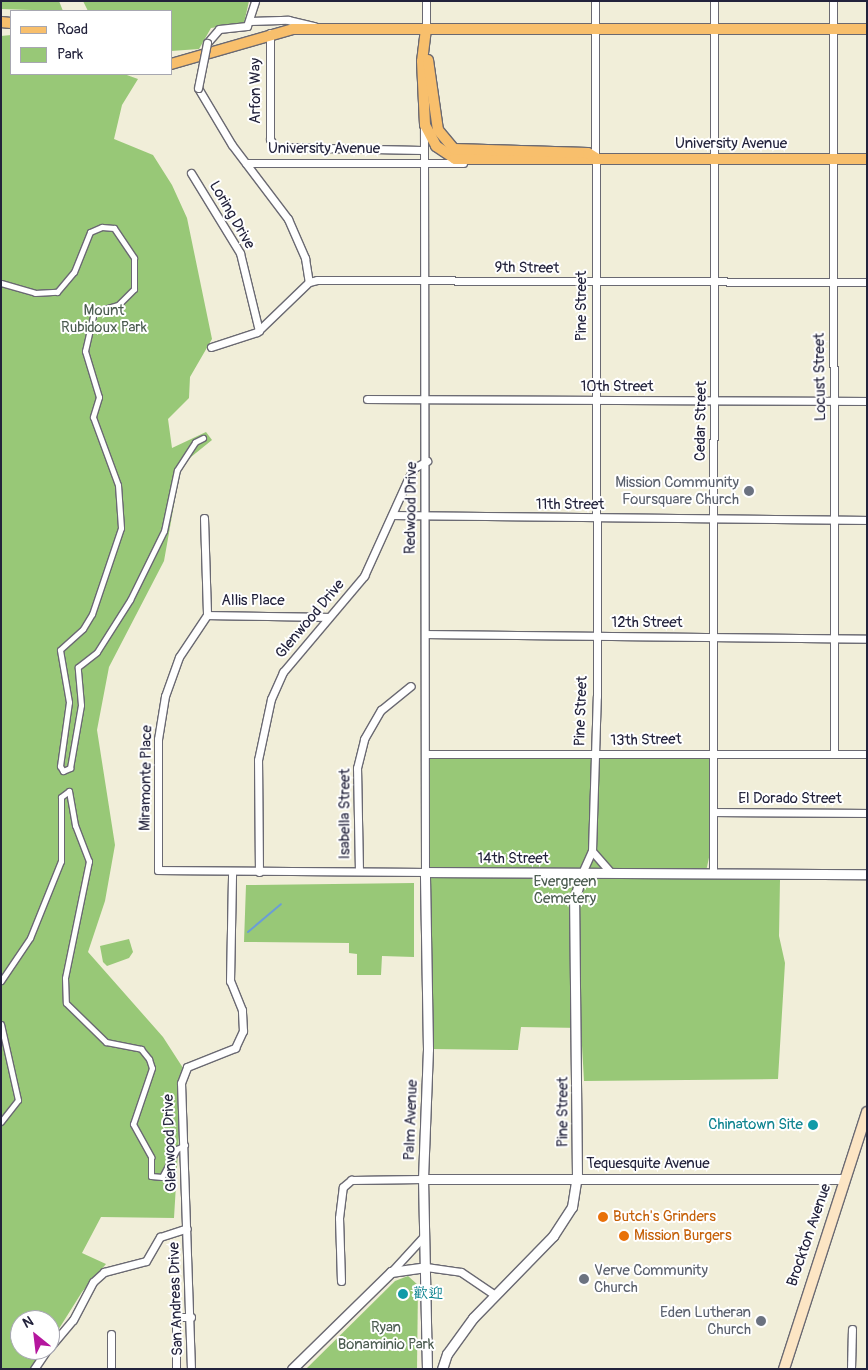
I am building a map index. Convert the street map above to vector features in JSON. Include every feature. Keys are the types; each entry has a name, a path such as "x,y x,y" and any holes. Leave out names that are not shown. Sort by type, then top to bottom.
{"main road":[{"path":"172,64 198,60 270,33 324,28 867,29"},
{"name":"Redwood Drive","path":"425,144 422,47 426,29"},
{"name":"Redwood Drive","path":"426,29 434,109 444,140"},
{"name":"University Avenue","path":"444,140 464,152 586,153 596,158"},
{"name":"University Avenue","path":"425,144 455,159 492,161 596,158 867,159"},
{"name":"Brockton Avenue","path":"784,1369 867,1112"}],"street":[{"path":"211,347 259,331 309,282 305,258 288,220 246,163 198,88 207,43 219,29 243,28 250,21 255,1"},
{"name":"Redwood Drive","path":"426,1 426,29"},
{"name":"Pine Street","path":"442,1369 454,1342 495,1295 564,1222 572,1207 577,1177 574,901 582,873 592,851 597,637 595,1"},
{"name":"Cedar Street","path":"713,870 713,518 716,283 713,159 714,1"},
{"name":"Locust Street","path":"833,1 834,753"},
{"path":"250,21 288,20 324,28"},
{"name":"Arfon Way","path":"270,33 270,139 275,147"},
{"path":"425,144 444,140"},
{"name":"Redwood Drive","path":"425,144 427,164 425,872"},
{"name":"University Avenue","path":"275,147 425,144"},
{"name":"University Avenue","path":"246,163 427,164 492,161"},
{"name":"Loring Drive","path":"191,173 240,253 259,331"},
{"path":"1,283 35,293 57,292 74,272 90,232 102,227 114,228 134,258 134,289 118,305 94,312 85,351 99,397 93,417 118,486 121,528 92,614 83,629 60,650 69,702 60,766 63,771 70,768 81,705 78,667 100,649 130,600 164,531 177,470 195,442 203,438"},
{"name":"9th Street","path":"309,282 867,282"},
{"name":"10th Street","path":"366,398 426,400 867,401"},
{"name":"Glenwood Drive","path":"259,872 258,760 263,727 283,672 364,576 414,468 427,461"},
{"name":"11th Street","path":"393,515 597,519 867,520"},
{"path":"204,518 207,615"},
{"name":"Allis Place","path":"207,615 328,617"},
{"name":"Miramonte Place","path":"158,870 158,738 165,696 179,657 207,615"},
{"name":"12th Street","path":"426,634 867,639"},
{"name":"Isabella Street","path":"359,871 358,768 364,740 381,710 411,686"},
{"name":"13th Street","path":"425,754 867,754"},
{"path":"1,981 30,938 61,861 61,797 69,791 75,826 90,861 65,978 66,1002 106,1042 141,1049 149,1059 152,1068 133,1124 151,1157 151,1176 162,1177 177,1149 185,1145"},
{"name":"El Dorado Street","path":"714,812 867,813"},
{"path":"592,851 610,872"},
{"name":"14th Street","path":"158,870 582,873 713,870 867,874"},
{"name":"Glenwood Drive","path":"187,1228 182,1083 187,1067 235,1048 243,1031 242,1010 230,981 232,872"},
{"name":"Palm Avenue","path":"425,872 428,1049 423,1179 427,1369"},
{"path":"1,1024 18,1100 1,1122"},
{"name":"Tequesquite Avenue","path":"423,1179 577,1177 844,1179"},
{"path":"342,1281 339,1218 343,1187 351,1180 423,1179"},
{"path":"60,1336 74,1320 93,1282 104,1272 146,1261 160,1237 187,1228"},
{"name":"San Andreas Drive","path":"187,1228 191,1369"},
{"path":"292,1369 391,1272 425,1235"},
{"path":"391,1272 426,1267 461,1272 495,1295"},
{"path":"176,1369 176,1317 191,1318"},
{"path":"851,1369 852,1329"},
{"path":"111,1369 112,1334"}],"green space":[{"path":"1,1 59,1 63,10 32,10 1,9"},
{"path":"83,1 249,1 244,23 211,28 199,49 172,51 172,10 88,10"},
{"name":"Mount Rubidoux Park","path":"10,35 10,75 127,75 138,79 122,105 114,139 153,155 172,185 187,218 212,339 190,377 189,398 168,419 172,448 206,432 212,440 186,461 180,471 164,561 109,667 97,730 115,845 105,901 88,952 163,1037 183,1068 174,1218 101,1217 82,1253 106,1264 82,1292 60,1327 60,1310 10,1310 10,1360 37,1360 30,1369 1,1369 1,36"},
{"name":"Evergreen Cemetery","path":"425,751 713,752 710,853 705,876 780,880 779,936 785,963 778,1079 584,1081 581,1028 521,1027 518,1050 431,1049"},
{"path":"414,883 414,957 382,956 381,975 357,975 357,954 349,953 349,943 244,942 246,885"},
{"path":"129,939 133,952 129,958 107,966 103,962 100,946"},
{"name":"Ryan Bonaminio Park","path":"408,1276 418,1285 417,1369 306,1369 395,1281"}],"waterway":[{"path":"248,932 281,904"}],"place":[{"name":"Mission Community Foursquare Church","path":"749,491"},
{"name":"Chinatown Site","path":"813,1125"},
{"name":"Butch's Grinders","path":"603,1217"},
{"name":"Mission Burgers","path":"624,1236"},
{"name":"Verve Community Church","path":"584,1279"},
{"name":"歡迎","path":"403,1294"},
{"name":"Eden Lutheran Church","path":"761,1321"}]}
